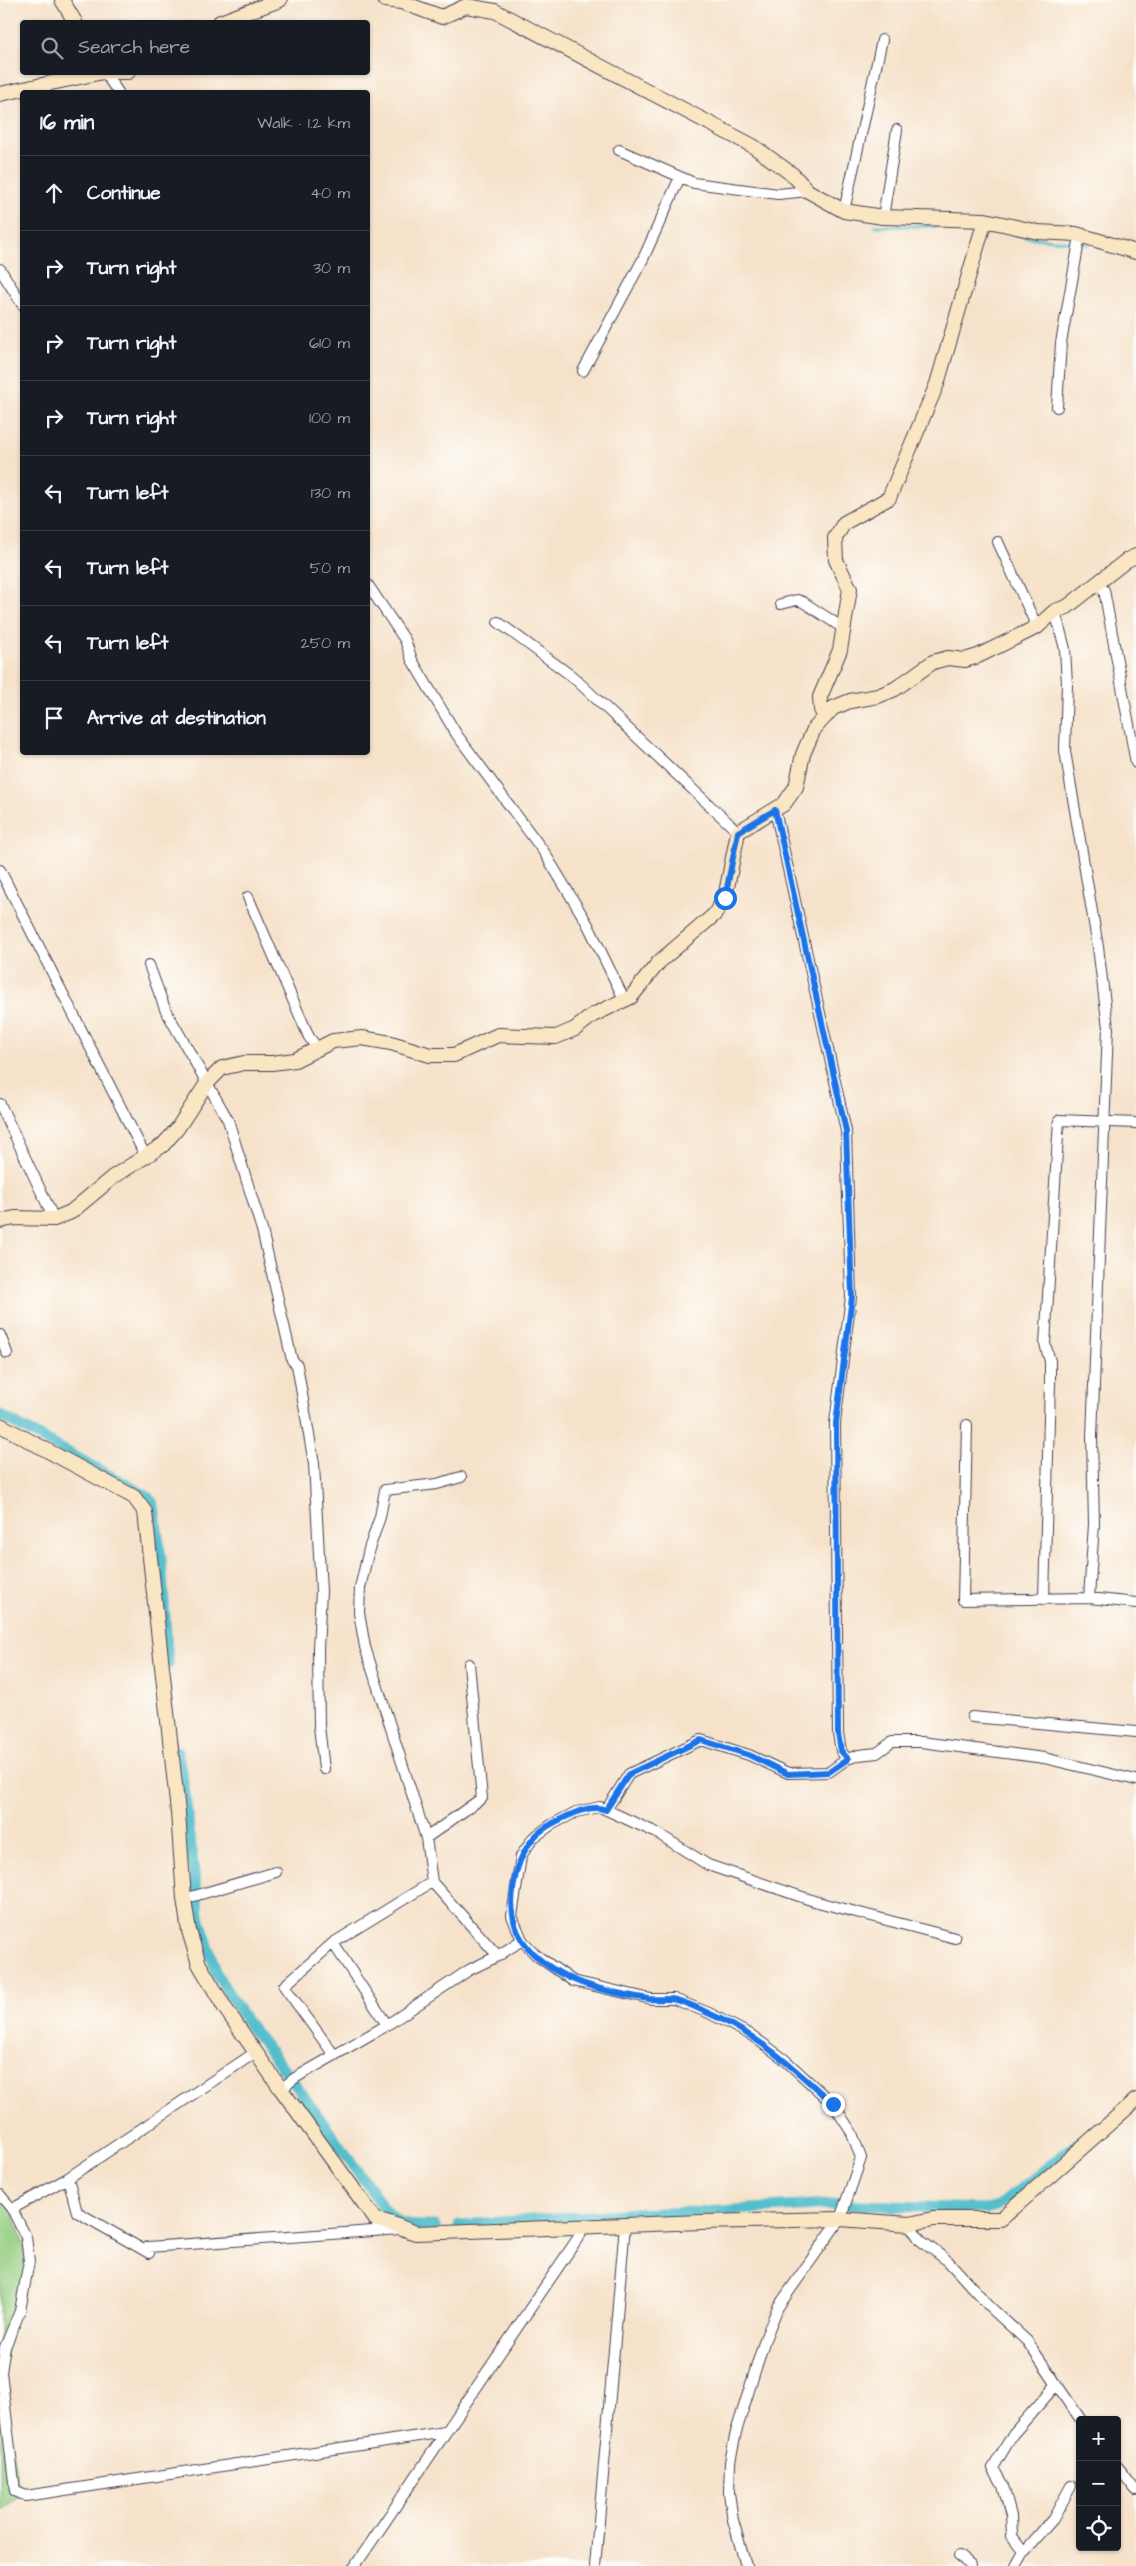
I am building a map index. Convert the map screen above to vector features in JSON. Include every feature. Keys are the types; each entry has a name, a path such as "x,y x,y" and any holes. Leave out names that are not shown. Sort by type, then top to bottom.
{"street":[{"path":"62,0 74,20"},
{"path":"225,20 280,0"},
{"path":"384,0 401,2 442,16 466,6 495,10 752,146 793,175 808,191 844,211 883,217 1080,236 1136,252"},
{"path":"844,211 882,40"},
{"path":"0,94 91,75"},
{"path":"107,75 117,90"},
{"path":"883,217 897,130"},
{"path":"619,150 694,184 778,194 808,191"},
{"path":"583,371 643,259 680,177"},
{"path":"826,716 821,710 820,697 840,650 850,589 836,560 835,538 844,523 889,498 937,384 984,227"},
{"path":"1057,407 1061,343 1080,236"},
{"path":"0,269 20,301"},
{"path":"998,542 1037,627"},
{"path":"0,1221 15,1218 54,1219 71,1212 113,1177 163,1145 177,1129 207,1082 222,1068 244,1062 272,1063 295,1060 332,1041 362,1038 391,1043 430,1055 454,1055 498,1035 556,1037 575,1029 593,1015 631,997 659,962 714,914 725,898 738,832 784,804 796,788 803,754 814,729 833,708 850,701 878,696 895,689 933,662 948,658 965,660 978,656 1037,627 1055,612 1066,607 1136,556"},
{"path":"1096,584 1104,590 1136,763"},
{"path":"370,588 405,640 412,660 456,735 544,852 587,923 624,1001"},
{"path":"781,604 797,600 843,628"},
{"path":"1055,612 1065,649 1067,684 1065,751 1098,947 1108,1028 1092,1437 1094,1524 1089,1598"},
{"path":"498,622 573,678 738,832"},
{"path":"775,810 846,1131 852,1297 836,1423 836,1598 838,1733 841,1751 848,1759"},
{"path":"0,870 146,1157"},
{"path":"248,896 309,1037 318,1049"},
{"path":"149,966 165,1009 228,1120 262,1230 292,1360 297,1365 314,1464 321,1591 318,1648 319,1726 324,1769"},
{"path":"0,1104 54,1219"},
{"path":"1044,1599 1050,1383 1050,1361 1045,1344 1059,1120 1104,1124 1136,1124"},
{"path":"0,1335 7,1353"},
{"path":"0,1425 134,1498 145,1512 178,1812 192,1897 189,1931 199,1964 225,2008 256,2052 288,2084 376,2220 385,2221 401,2229 416,2233 625,2225 843,2209 909,2224 933,2219 1002,2219 1136,2100"},
{"path":"967,1426 963,1600 1089,1598 1136,1602"},
{"path":"461,1477 437,1484 385,1490 380,1517 360,1588 359,1613 365,1647 426,1838 432,1882 498,1956"},
{"path":"426,1838 482,1798 469,1664"},
{"path":"972,1717 1136,1732"},
{"path":"606,1810 629,1774 701,1740 749,1755 788,1774 829,1772 848,1759 859,1755 877,1753 892,1742 921,1742 1044,1758 1136,1780"},
{"path":"746,2566 733,2520 729,2493 730,2462 736,2432 765,2339 778,2307 843,2209 860,2158 852,2133 833,2104 784,2059 751,2035 709,2013 674,2000 651,1999 573,1981 536,1955 522,1940 512,1916 521,1856 533,1838 551,1825 576,1812 600,1807 657,1833 708,1865 735,1875 814,1900 955,1938"},
{"path":"192,1897 276,1872"},
{"path":"334,2055 284,1986 332,1943 432,1882"},
{"path":"288,2084 334,2055 387,2026 469,1970 498,1956 522,1940"},
{"path":"332,1943 387,2026"},
{"path":"12,2209 68,2178 256,2052"},
{"path":"68,2178 77,2212 149,2253 148,2247 401,2229"},
{"path":"0,2195 12,2209 26,2237 30,2261 20,2311 5,2347 2,2372 15,2491 19,2495 26,2496 445,2432"},
{"path":"909,2224 920,2240 948,2261 990,2307 1027,2341 1078,2416"},
{"path":"595,2566 625,2225"},
{"path":"355,2566 580,2235 582,2227"},
{"path":"1024,2552 1012,2536 1011,2516 1003,2486 993,2468 1014,2434 1057,2384"},
{"path":"1121,2471 1136,2490"},
{"path":"1016,2566 1024,2552 1053,2519 1071,2486"},
{"path":"959,2556 971,2566"}],"green space":[{"path":"0,2195 12,2209 29,2261 1,2372 19,2495 0,2512"}],"waterway":[{"path":"875,226 961,226"},
{"path":"1014,234 1089,245"},
{"path":"0,1415 149,1497 154,1506 161,1559 168,1664"},
{"path":"177,1752 184,1786 199,1916 217,1975 246,2021 287,2073 390,2217 403,2224 435,2226"},
{"path":"459,2225 619,2214 702,2212 830,2204 985,2209 1000,2205 1079,2142"}],"route":[{"path":"725,898 738,832 775,810 846,1131 852,1297 843,1355 836,1423 836,1607 838,1733 841,1751 848,1759 829,1772 788,1774 749,1755 701,1740 629,1774 606,1810 600,1807 576,1812 551,1825 533,1838 521,1856 516,1879 512,1916 522,1940 536,1955 573,1981 651,1999 674,2000 709,2013 751,2035 784,2059 833,2104"}]}
